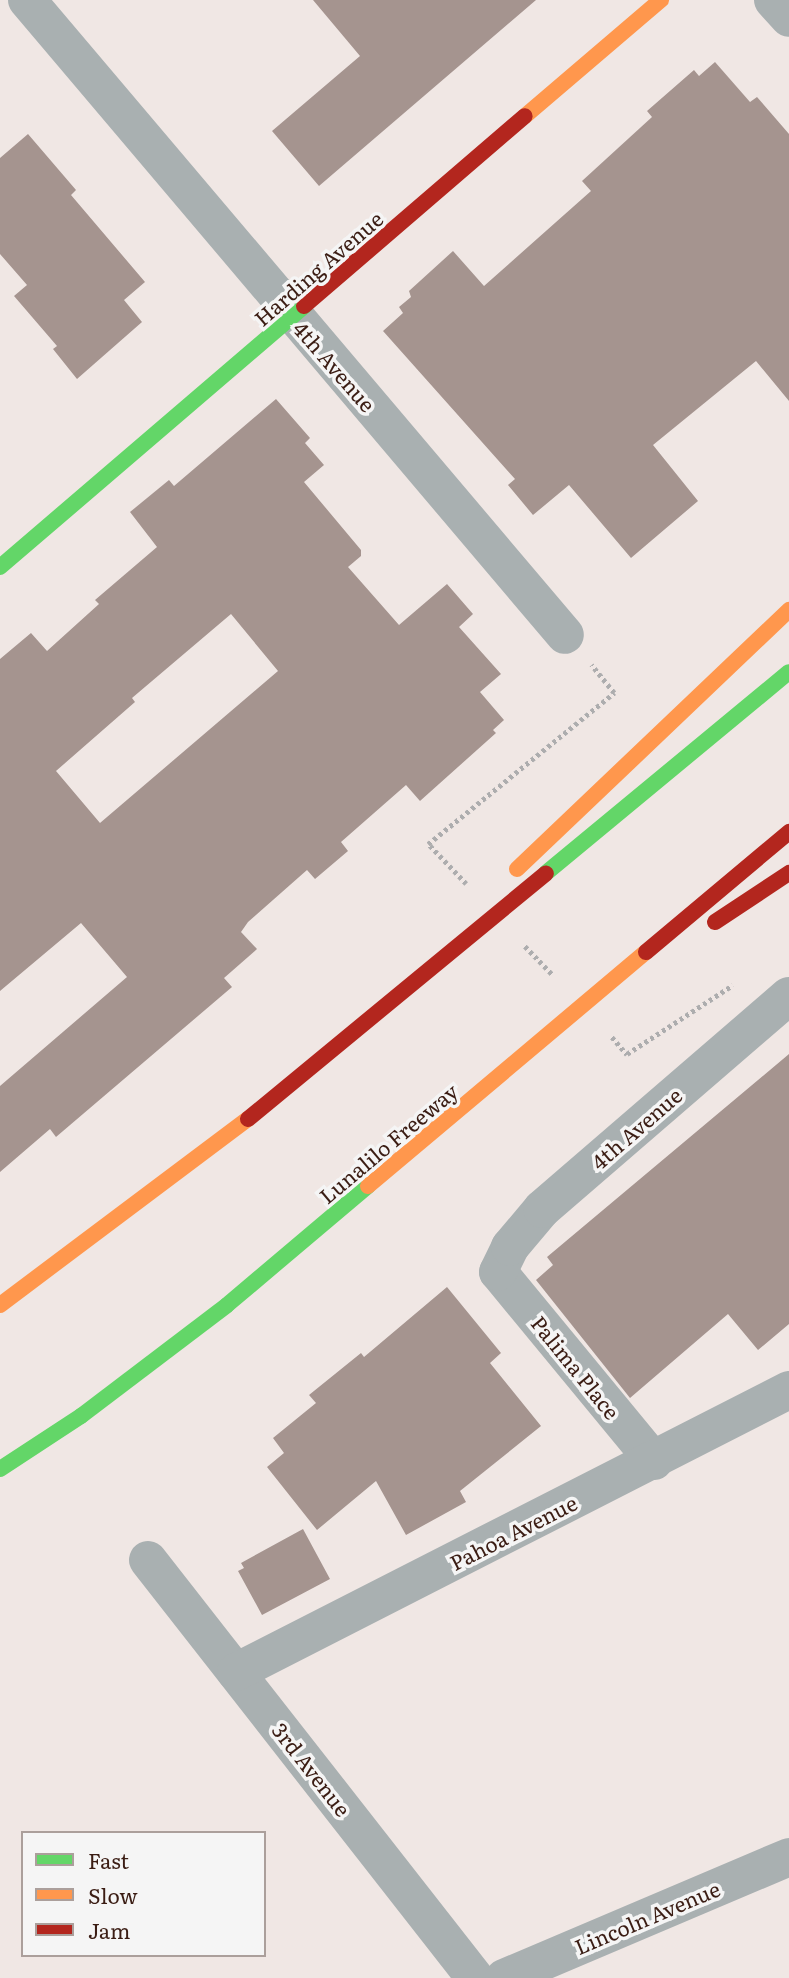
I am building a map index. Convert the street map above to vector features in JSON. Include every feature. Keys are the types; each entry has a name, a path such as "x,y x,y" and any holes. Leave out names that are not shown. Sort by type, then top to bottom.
{"main road":[{"name":"Harding Avenue","path":"0,567 661,0"},
{"path":"505,881 789,610"},
{"path":"0,1305 129,1213 330,1054 789,672"},
{"name":"Lunalilo Freeway","path":"0,1469 81,1416 227,1305 789,832"},
{"path":"556,1029 789,873"},
{"path":"330,1054 485,900"}],"street":[{"name":"4th Avenue","path":"27,0 565,635"},
{"path":"773,0 789,18"},
{"name":"4th Avenue","path":"498,1272 510,1247 542,1209 789,996"},
{"name":"Palima Place","path":"498,1272 654,1461"},
{"name":"Pahoa Avenue","path":"236,1672 789,1390"},
{"name":"3rd Avenue","path":"148,1560 475,1978"},
{"name":"Lincoln Avenue","path":"504,1978 789,1857"}],"building":[{"path":"313,0 536,0 319,186 272,131 360,56"},
{"path":"715,62 750,102 757,97 789,134 789,401 756,361 653,445 698,501 631,558 569,485 533,515 508,485 515,479 383,331 403,313 399,307 411,297 409,291 453,251 484,286 591,191 582,181 652,117 647,111 694,70 699,76"},
{"path":"28,134 76,190 71,195 145,282 124,300 142,322 77,379 53,349 57,346 14,296 27,285 0,254 0,158"},
{"path":"276,399 310,438 305,443 324,465 304,482 361,550 361,556 348,567 399,625 447,584 473,614 459,627 501,674 480,692 504,720 493,730 496,733 420,801 406,785 341,842 348,851 315,879 307,870 248,922 241,932 257,949 224,978 232,987 56,1137 50,1129 0,1172 0,1086 127,977 81,923 0,991 0,659 31,633 47,651 99,604 95,600 157,547 130,512 169,480 174,486","holes":["231,614 278,671 100,823 56,771 135,702 132,698"]},
{"path":"789,1054 789,1324 758,1350 728,1314 630,1398 536,1280 553,1265 547,1257"},
{"path":"447,1287 501,1353 490,1363 541,1426 460,1491 466,1502 406,1535 376,1481 317,1530 267,1467 284,1453 273,1438 316,1403 309,1395 361,1353 364,1357"},
{"path":"303,1529 330,1579 262,1615 238,1571 244,1568 241,1563"}],"traffic: fast":[{"path":"0,567 304,306"},
{"path":"546,873 789,672"},
{"path":"0,1469 81,1416 227,1305 368,1186"}],"traffic: slow":[{"path":"525,116 661,0"},
{"path":"517,869 789,610"},
{"path":"368,1186 646,952"},
{"path":"0,1305 248,1119"}],"traffic: jam":[{"path":"304,306 525,116"},
{"path":"646,952 789,832"},
{"path":"248,1119 546,873"},
{"path":"715,922 789,873"}]}
